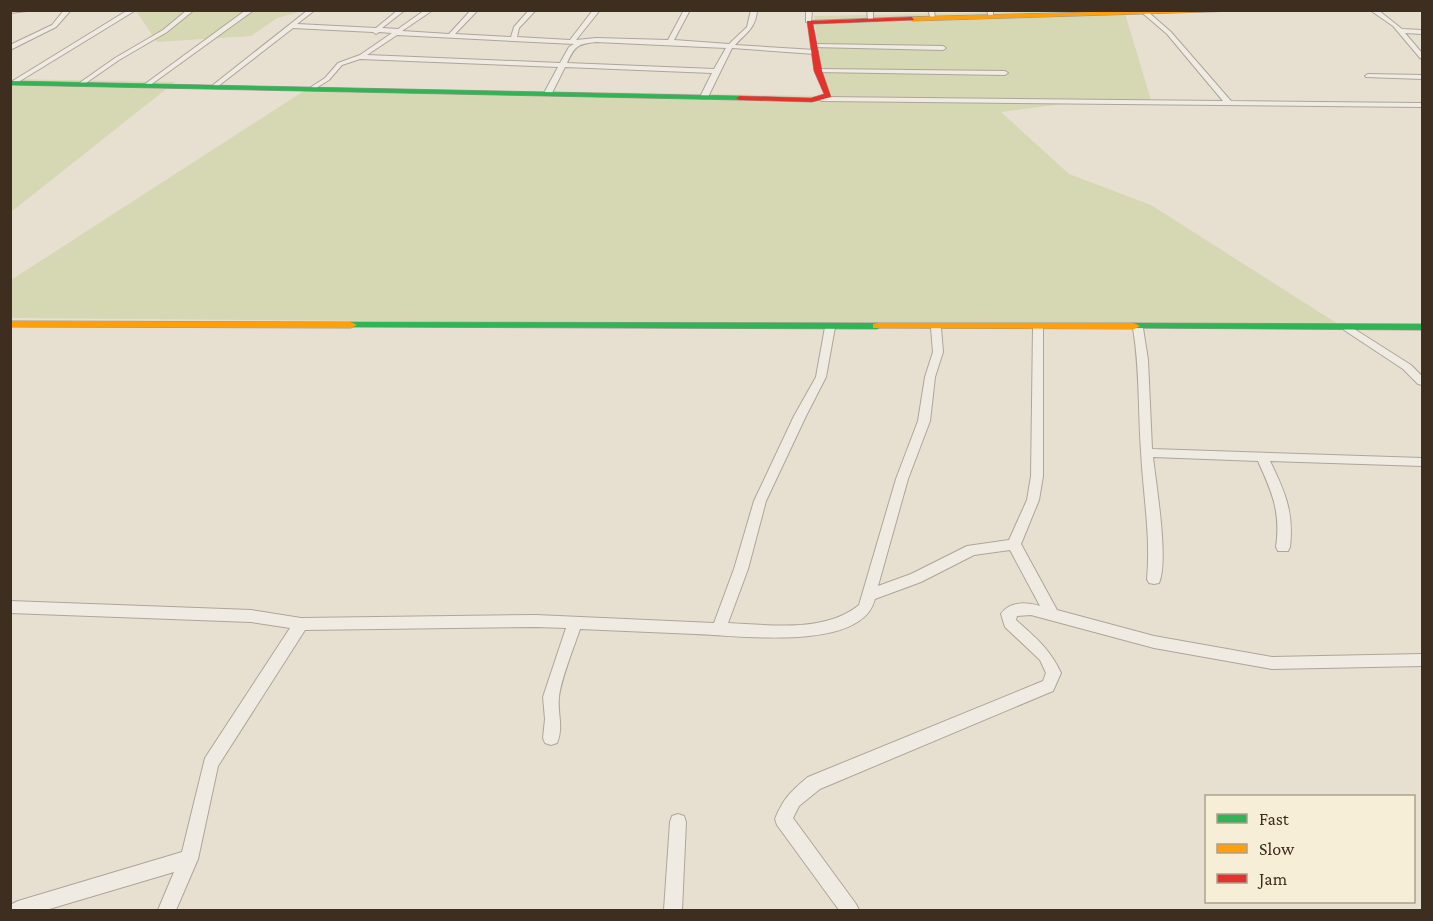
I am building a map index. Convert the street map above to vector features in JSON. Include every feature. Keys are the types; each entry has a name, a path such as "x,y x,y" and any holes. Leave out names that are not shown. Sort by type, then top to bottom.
{"street":[{"path":"11,11 32,10"},
{"path":"10,48 54,26 68,10"},
{"path":"12,83 133,10"},
{"path":"81,84 117,59 165,31 191,10"},
{"path":"147,85 251,10"},
{"path":"215,86 312,10"},
{"path":"376,30 402,10"},
{"path":"312,88 327,79 340,64 359,57 430,10"},
{"path":"449,37 475,10"},
{"path":"514,38 516,28 533,10"},
{"path":"572,41 597,10"},
{"path":"670,42 687,10"},
{"path":"704,97 731,45 747,33 754,22 754,10"},
{"path":"822,99 828,95 818,71 809,16 1268,10"},
{"path":"1373,10 1401,31 1421,53"},
{"path":"1144,11 1169,33 1228,102"},
{"path":"292,26 376,30 449,37 581,42 596,40 670,42 815,49 943,48"},
{"path":"376,30 384,41"},
{"path":"1401,31 1422,32"},
{"path":"548,93 572,48 581,42"},
{"path":"359,57 717,71"},
{"path":"818,71 1005,73"},
{"path":"1368,76 1422,77"},
{"path":"12,83 822,99 1422,105"},
{"path":"10,324 936,328 1422,327"},
{"path":"719,629 741,569 760,501 821,377 830,327"},
{"path":"1138,327 1145,357 1146,453 1156,561 1154,579"},
{"path":"10,607 251,616 301,624 575,622 719,629 793,631 816,629 859,615 869,601 903,478 924,421 930,377 938,347 936,328"},
{"path":"1014,544 1033,500 1037,476 1038,328"},
{"path":"1348,328 1407,367 1422,382"},
{"path":"1146,453 1422,462"},
{"path":"1263,458 1285,507 1287,525 1283,547"},
{"path":"869,601 972,550 1014,544"},
{"path":"1014,544 1052,615"},
{"path":"850,910 783,819 793,800 814,783 1048,686 1054,673 1045,656 1010,623 1008,614 1014,610 1031,609 1154,642 1272,663 1422,660"},
{"path":"551,738 553,719 551,697 575,622"},
{"path":"167,910 189,859 211,763 301,624"},
{"path":"673,910 678,822"},
{"path":"18,910 189,859"}],"green space":[{"path":"1124,10 1151,100 1063,104 1001,112 1069,174 1151,205 1346,329 11,318 11,280 310,87 825,96 814,16"},
{"path":"136,11 303,11 277,18 251,36 157,42"},
{"path":"11,79 175,82 11,212"}],"traffic: fast":[{"path":"10,83 740,98"},
{"path":"351,325 877,326"},
{"path":"1134,326 1422,327"}],"traffic: slow":[{"path":"912,19 1268,10"},
{"path":"10,324 351,325"},
{"path":"877,326 1134,326"}],"traffic: jam":[{"path":"740,98 812,100 828,95 818,71 809,22 912,19"}]}
